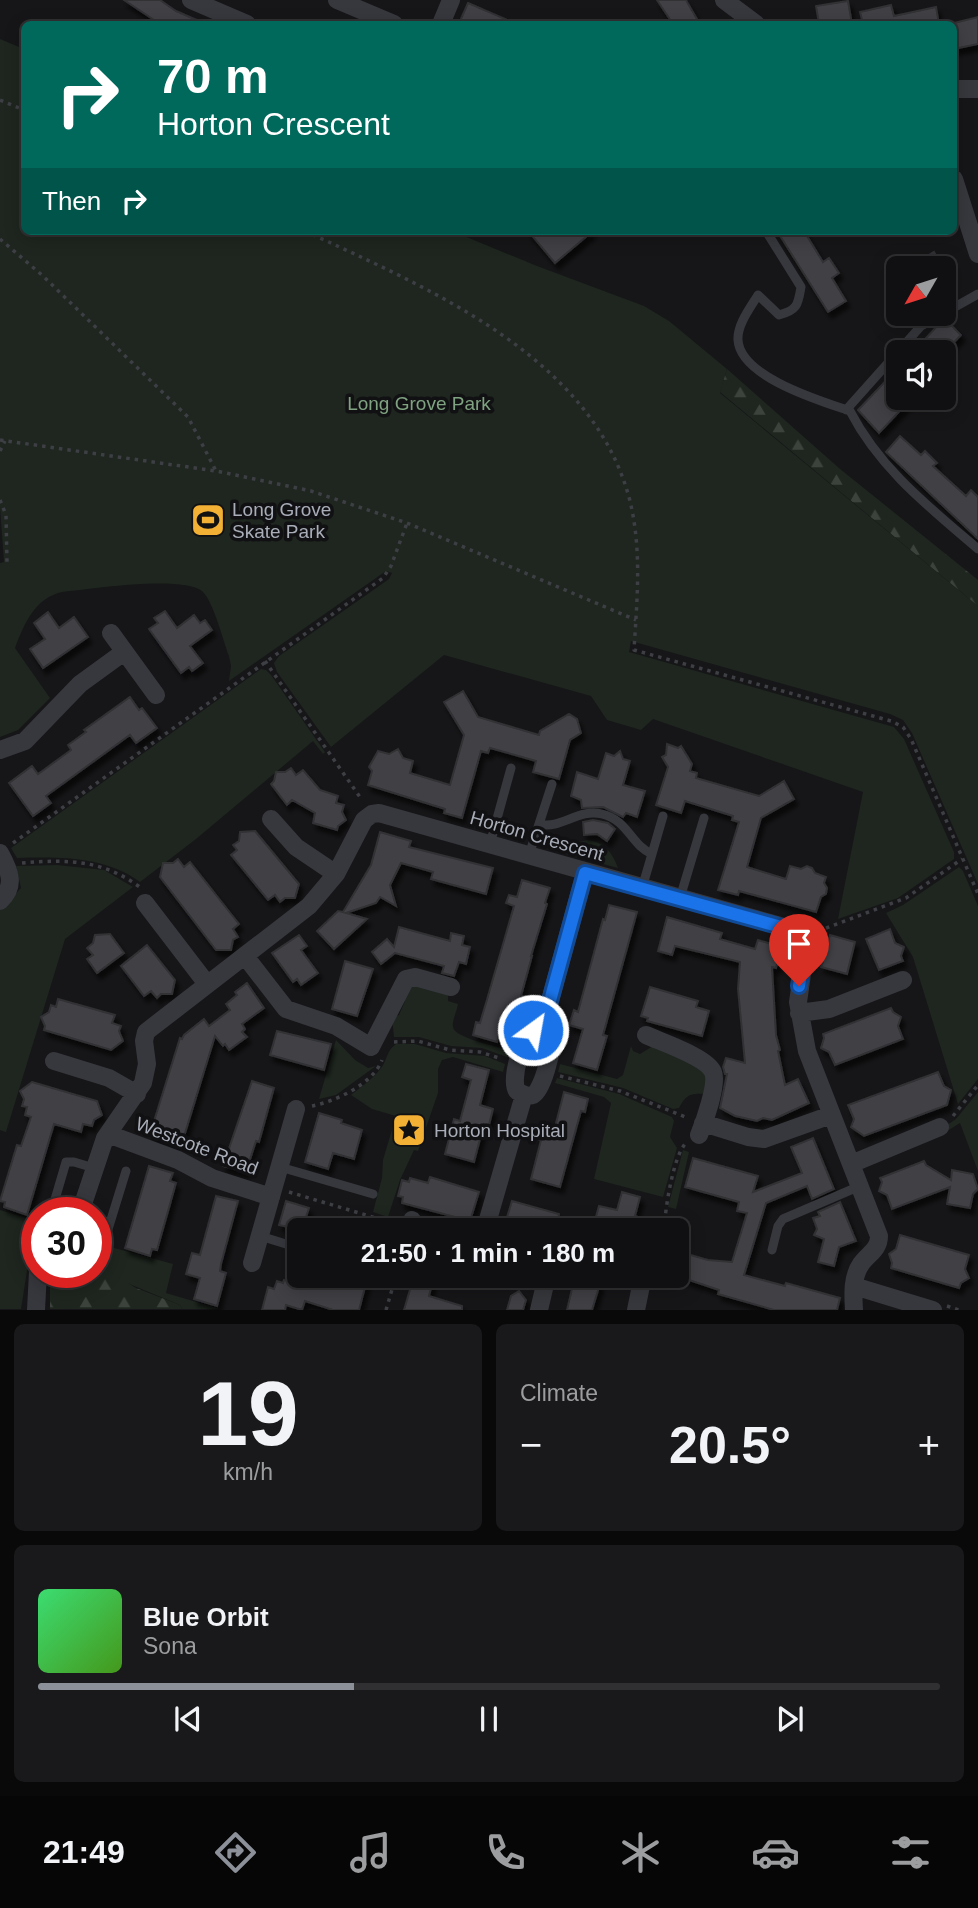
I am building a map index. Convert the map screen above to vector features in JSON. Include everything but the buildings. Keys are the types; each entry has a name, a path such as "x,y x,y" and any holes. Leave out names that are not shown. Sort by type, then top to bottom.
{"street":[{"path":"191,0 240,21"},
{"path":"337,0 358,18 376,21"},
{"path":"441,21 451,0"},
{"path":"724,0 752,21"},
{"path":"957,93 978,89"},
{"path":"957,188 978,254"},
{"path":"111,634 156,695"},
{"path":"0,750 25,741 80,684 124,652"},
{"path":"85,1197 108,1134 143,1083 146,1071 146,1032 305,910 336,874 362,824 372,814"},
{"name":"Horton Crescent","path":"372,814 387,815 791,929 803,937"},
{"path":"271,819 296,847 336,874"},
{"path":"0,901 10,887 6,855"},
{"path":"542,1030 585,873"},
{"path":"145,903 207,984"},
{"path":"803,937 806,947 799,986 799,1013 807,1051 880,1240 876,1249 861,1264 854,1286 854,1310"},
{"path":"245,956 286,1009 336,1026 374,1053 406,979 419,978 452,987"},
{"path":"799,1013 829,1009 903,980"},
{"path":"533,1030 542,1030 551,1036 553,1041 545,1072 537,1092 531,1096 517,1091 514,1085 518,1065 527,1034 533,1030"},
{"path":"646,1035 702,1061 713,1071 714,1081 701,1129 764,1139 831,1115"},
{"path":"54,1061 114,1080 137,1094"},
{"path":"488,1218 524,1095"},
{"path":"253,1264 296,1109"},
{"path":"851,1164 940,1127"},
{"name":"Westcote Road","path":"108,1134 178,1160 212,1178 272,1193"},
{"path":"854,1286 933,1310"},
{"path":"36,1310 37,1288"},
{"path":"539,1310 542,1288"},
{"path":"636,1309 640,1288"}],"lane":[{"path":"768,235 801,287 798,303 791,312 779,315 758,295 744,319 737,339 742,354 760,372 801,393 850,411 862,434 903,485 978,549"},
{"path":"846,410 921,326 978,294"},
{"path":"490,844 511,768"},
{"path":"529,855 552,784"},
{"path":"539,824 550,825 583,813 603,814 621,822 643,849 652,854"},
{"path":"642,888 663,816"},
{"path":"680,898 704,818"},
{"path":"56,1197 66,1162 94,1168"},
{"path":"279,1167 373,1194"},
{"path":"112,1217 127,1171"},
{"path":"772,1250 778,1226 783,1219 860,1186"},
{"path":"260,1236 287,1244"}],"path":[{"path":"0,100 21,109"},
{"path":"313,235 464,309 524,352 584,410 607,446 629,498 639,562 634,650 878,717 904,727 978,894"},
{"path":"0,239 53,286 188,417 216,471"},
{"path":"0,451 2,441 216,471 311,491 407,523 636,620"},
{"path":"0,500 6,515 7,562"},
{"path":"145,903 152,897 122,875 97,865 41,862 16,864 6,855 265,661 386,575 407,523"},
{"path":"265,661 372,814"},
{"path":"803,937 899,902 962,859"},
{"path":"391,1045 398,1040 418,1041 450,1050 486,1053 518,1065"},
{"path":"296,1109 329,1102 351,1091 378,1068 374,1053"},
{"path":"545,1072 621,1091 701,1129 681,1148 665,1218"},
{"path":"940,1127 954,1116 978,1085"},
{"path":"272,1193 377,1218"},
{"path":"386,1310 392,1288"}],"green space":[{"name":"Long Grove Park","path":"0,39 21,48 21,235 462,235 644,306 669,321 727,369 720,393 978,606 978,884 912,733 903,720 890,714 631,641 629,652 894,727 904,739 954,852 954,859 898,898 838,919 863,792 653,719 641,730 607,720 591,696 444,655 331,747 277,672 274,663 279,656 389,579 392,573 386,571 229,681 229,656 214,612 202,591 191,586 156,583 93,588 53,595 32,613 15,648 50,698 18,730 0,737 0,563 4,562 0,507"},
{"path":"727,369 840,469 978,580 978,606 720,392"},
{"path":"261,669 271,675 325,752 323,754 313,741 140,882 126,873 97,863 65,858 17,858 11,848"},
{"path":"587,840 607,849 618,868 562,853"},
{"path":"57,865 104,870 133,887 65,939 6,1132 0,1130 0,910 21,888 16,866"},
{"path":"959,867 978,906 978,1079 958,1104 913,957 886,913 903,905"},
{"path":"408,984 448,993 448,1001 458,1004 453,1024 455,1031 509,1050 507,1057 482,1048 451,1046 419,1037 394,1037 392,1018 399,1015 405,1001 402,993"},
{"path":"533,1039 542,1039 546,1044 541,1067 523,1061"},
{"path":"336,1040 355,1060 368,1068 376,1066 336,1095 319,1099"},
{"path":"396,1044 415,1044 446,1053 485,1056 505,1064 503,1072 453,1057 442,1060 438,1069 438,1093 418,1151 414,1150 400,1180 388,1217 373,1212 382,1178 383,1160 396,1116 372,1109 351,1095 378,1072 390,1049"},
{"path":"631,1046 633,1051 640,1054 653,1046 703,1069 706,1073 704,1094 689,1096 679,1108 673,1109 623,1088 558,1072 560,1064 617,1079 623,1075"},
{"path":"557,1078 619,1094 672,1117 674,1121 670,1137 677,1148 663,1197 594,1179 611,1103 604,1097 555,1083"},
{"path":"978,1092 978,1171 960,1123 944,1133 941,1129 956,1119"},
{"path":"683,1150 689,1152 676,1209 668,1207"},
{"path":"0,1210 21,1216 21,1288 24,1288 21,1309 0,1309"},
{"path":"112,1247 173,1264 166,1293 220,1309 182,1309 180,1305 127,1283 112,1273"},
{"path":"112,1273 136,1288 180,1305 182,1309 50,1309 50,1288 112,1288"}],"place":[{"name":"Long Grove Skate Park","path":"208,520"},
{"name":"Horton Hospital","path":"409,1130"}],"route":[{"path":"533,1030 542,1030 585,873 800,933 806,947 799,986"}]}
